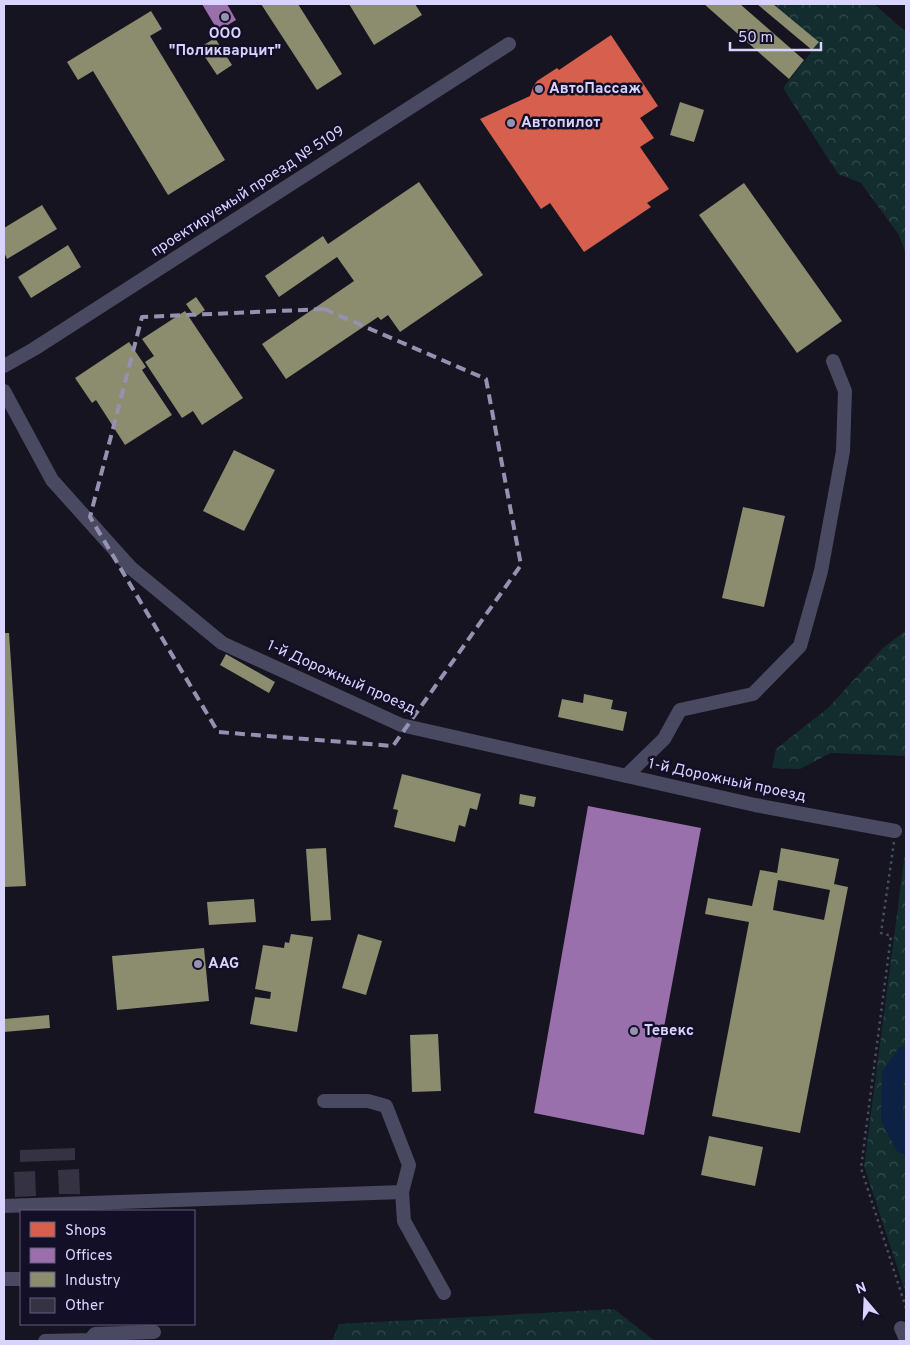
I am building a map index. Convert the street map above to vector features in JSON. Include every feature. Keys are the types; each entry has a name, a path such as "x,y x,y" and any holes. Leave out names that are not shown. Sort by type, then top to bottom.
{"street":[{"name":"проектируемый проезд № 5109","path":"4,366 42,344 509,44"},
{"path":"626,776 664,739 680,710 754,694 800,646 821,571 844,451 845,390 833,361"},
{"name":"1-й Дорожный проезд","path":"4,391 52,480 132,568 222,643 401,725 755,806 895,832"},
{"path":"324,1101 368,1101 386,1106 409,1165 402,1192 404,1222 444,1293"},
{"path":"4,1206 160,1205 402,1192"},
{"path":"4,1279 20,1279"},
{"path":"45,1341 90,1340 96,1334 154,1332"}],"path":[{"path":"895,832 881,933 891,936 861,1168 906,1308"}],"highlighted area":[{"path":"324,309 486,379 521,565 393,746 218,732 90,517 142,317"}],"green space":[{"path":"773,4 874,4 906,32 906,254 899,235 861,183 838,174 783,88 819,42"},
{"path":"906,630 906,756 831,753 800,769 772,768 776,749 828,708 883,648"},
{"path":"906,845 906,1294 864,1166"},
{"path":"614,1309 655,1341 332,1341 339,1324"}],"building: Shops":[{"path":"611,35 658,106 640,118 654,138 640,147 669,189 647,203 651,207 584,252 550,203 541,209 480,119 530,96 537,81 557,68 559,70"}],"building: Offices":[{"path":"202,4 227,4 236,20 218,31"},
{"path":"588,806 701,828 644,1135 534,1113"}],"building: Industry":[{"path":"261,4 298,4 342,74 317,90"},
{"path":"349,4 415,4 422,15 374,45"},
{"path":"704,4 740,4 804,60 789,79"},
{"path":"757,4 773,4 819,42 812,50"},
{"path":"151,11 162,29 150,36 225,160 168,195 93,71 78,80 67,62"},
{"path":"215,38 232,65 217,75 199,48"},
{"path":"680,102 704,110 694,142 670,135"},
{"path":"419,182 483,275 400,332 388,315 381,320 378,317 286,379 262,344 354,281 337,257 279,297 265,276 323,236 328,244"},
{"path":"744,183 842,321 797,353 699,215"},
{"path":"42,205 57,229 7,259 4,252 4,228"},
{"path":"68,245 81,267 31,298 18,277"},
{"path":"196,297 205,310 195,317 186,304"},
{"path":"185,311 243,398 202,425 193,411 182,418 145,362 154,356 142,339"},
{"path":"129,342 146,367 142,370 172,415 125,445 96,400 92,403 75,378"},
{"path":"234,450 275,470 244,531 203,511"},
{"path":"743,507 785,516 764,607 722,598"},
{"path":"4,633 9,633 26,886 4,887"},
{"path":"226,654 275,682 269,693 220,665"},
{"path":"584,694 613,700 611,709 627,712 623,731 558,717 562,699 583,703"},
{"path":"402,774 481,794 477,810 470,808 465,827 459,825 455,842 394,827 398,810 393,809"},
{"path":"520,794 536,797 534,807 519,804"},
{"path":"326,848 331,920 311,921 306,849"},
{"path":"781,848 839,859 834,884 848,887 800,1133 712,1116 749,922 705,914 708,898 752,906 760,870 777,873","holes":["778,880 830,890 824,920 773,910"]},
{"path":"254,899 256,922 209,925 207,902"},
{"path":"291,934 313,937 297,1032 250,1024 255,997 270,999 271,992 255,989 263,945 284,948 285,942 289,943"},
{"path":"358,934 382,941 366,995 342,988"},
{"path":"204,948 209,1001 117,1010 112,956"},
{"path":"49,1015 50,1028 4,1032 4,1019"},
{"path":"438,1034 441,1091 412,1092 410,1035"},
{"path":"709,1136 763,1147 755,1186 701,1175"}],"building: Other":[{"path":"75,1148 75,1160 20,1162 20,1150"},
{"path":"79,1169 80,1194 59,1194 58,1170"},
{"path":"35,1171 36,1196 15,1197 14,1172"}],"waterway":[{"path":"906,1057 893,1076 892,1118 906,1144"}],"place":[{"name":"ООО \"Поликварцит\"","path":"225,17"},
{"name":"АвтоПассаж","path":"539,89"},
{"name":"Автопилот","path":"511,123"},
{"name":"AAG","path":"198,964"},
{"name":"Тевекс","path":"634,1031"}]}
